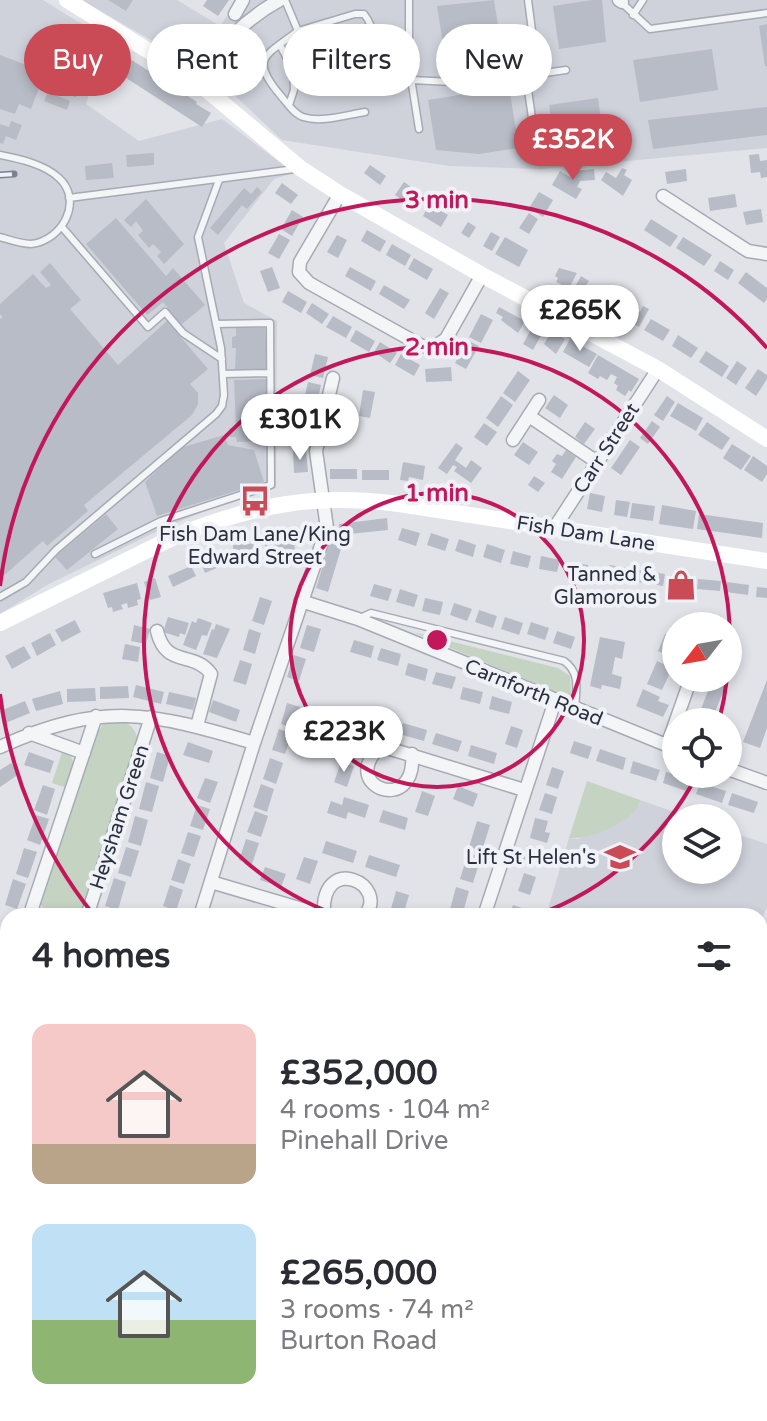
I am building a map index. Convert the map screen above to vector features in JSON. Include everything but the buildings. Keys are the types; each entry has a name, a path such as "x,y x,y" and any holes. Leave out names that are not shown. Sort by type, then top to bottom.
{"street":[{"path":"67,0 147,49"},
{"path":"235,14 243,0"},
{"path":"242,24 282,0"},
{"path":"214,96 300,168 340,194 482,275 658,369 767,439"},
{"path":"340,194 300,262 299,272 309,283 422,346 432,348 446,339 482,275"},
{"path":"663,196 748,251 767,254"},
{"name":"Carr Street","path":"555,527 658,369"},
{"path":"203,908 254,743 327,528 316,451 333,378"},
{"path":"513,440 539,400"},
{"path":"529,416 597,462"},
{"name":"Fish Dam Lane","path":"0,623 176,536 274,505 325,499 386,502 767,561"},
{"name":"Carnforth Road","path":"301,601 358,619 662,744"},
{"path":"157,631 160,646 170,654 206,667 211,674 197,726"},
{"path":"487,908 555,701"},
{"name":"Heysham Green","path":"0,747 29,733 70,720 129,714 197,726 254,743"},
{"path":"32,908 96,716"},
{"name":"Heysham Green","path":"90,908 151,717"},
{"path":"29,733 84,753"},
{"path":"412,754 524,790"},
{"path":"742,774 767,783"},
{"path":"324,908 323,900 329,888 337,880 348,877 367,889 369,908"},
{"path":"211,882 298,908"}],"lane":[{"path":"282,0 294,24"},
{"path":"409,0 410,24"},
{"path":"528,0 531,24"},
{"path":"633,15 643,0"},
{"path":"620,1 650,29 767,13"},
{"path":"321,24 364,14 371,24"},
{"path":"283,43 264,59 262,67 266,78 299,116 312,119 365,112"},
{"path":"280,45 283,51"},
{"path":"552,72 566,70"},
{"path":"289,105 292,96"},
{"path":"414,96 419,129"},
{"path":"529,96 533,125"},
{"path":"0,155 52,172 62,181 69,198 68,216 62,227 42,241 30,244 0,237"},
{"path":"69,198 300,168"},
{"path":"0,597 26,582 56,550 222,406 222,359 198,237 219,180"},
{"path":"62,227 148,327 165,312 183,333 222,359"},
{"path":"95,554 161,521 271,485 270,323 216,324"},
{"path":"223,374 270,373"},
{"path":"358,619 371,613 564,661 572,667 577,678 575,709"}],"shaded area":[{"path":"0,0 43,0 82,24 24,24 24,96 88,96 86,104 139,141 222,119 294,173 274,179 224,243 244,303 277,321 276,488 215,507 166,527 47,585 0,614"},
{"path":"81,0 177,0 217,24 147,24 147,38 131,29 131,24 123,24"},
{"path":"238,0 767,0 767,148 541,169 449,166 282,140 235,96 267,96 267,24 221,24"},
{"name":"Lift St Helen's","path":"640,800 662,808 662,884 742,884 742,836 767,844 767,907 548,908 569,838 578,839 639,806"}],"green space":[{"path":"413,632 558,668 570,676 571,695 565,696"},
{"path":"121,721 129,724 139,745 83,908 43,908 40,904 92,740 104,723"},
{"path":"62,752 71,756 74,766 67,788 52,783"},
{"path":"587,781 640,800 631,815 611,828 588,836 569,838"}],"railway":[{"path":"0,175 14,174"}],"place":[{"name":"Fish Dam Lane/King Edward Street","path":"255,501"},
{"name":"Tanned & Glamorous","path":"681,585"},
{"name":"Lift St Helen's","path":"620,857"}]}
